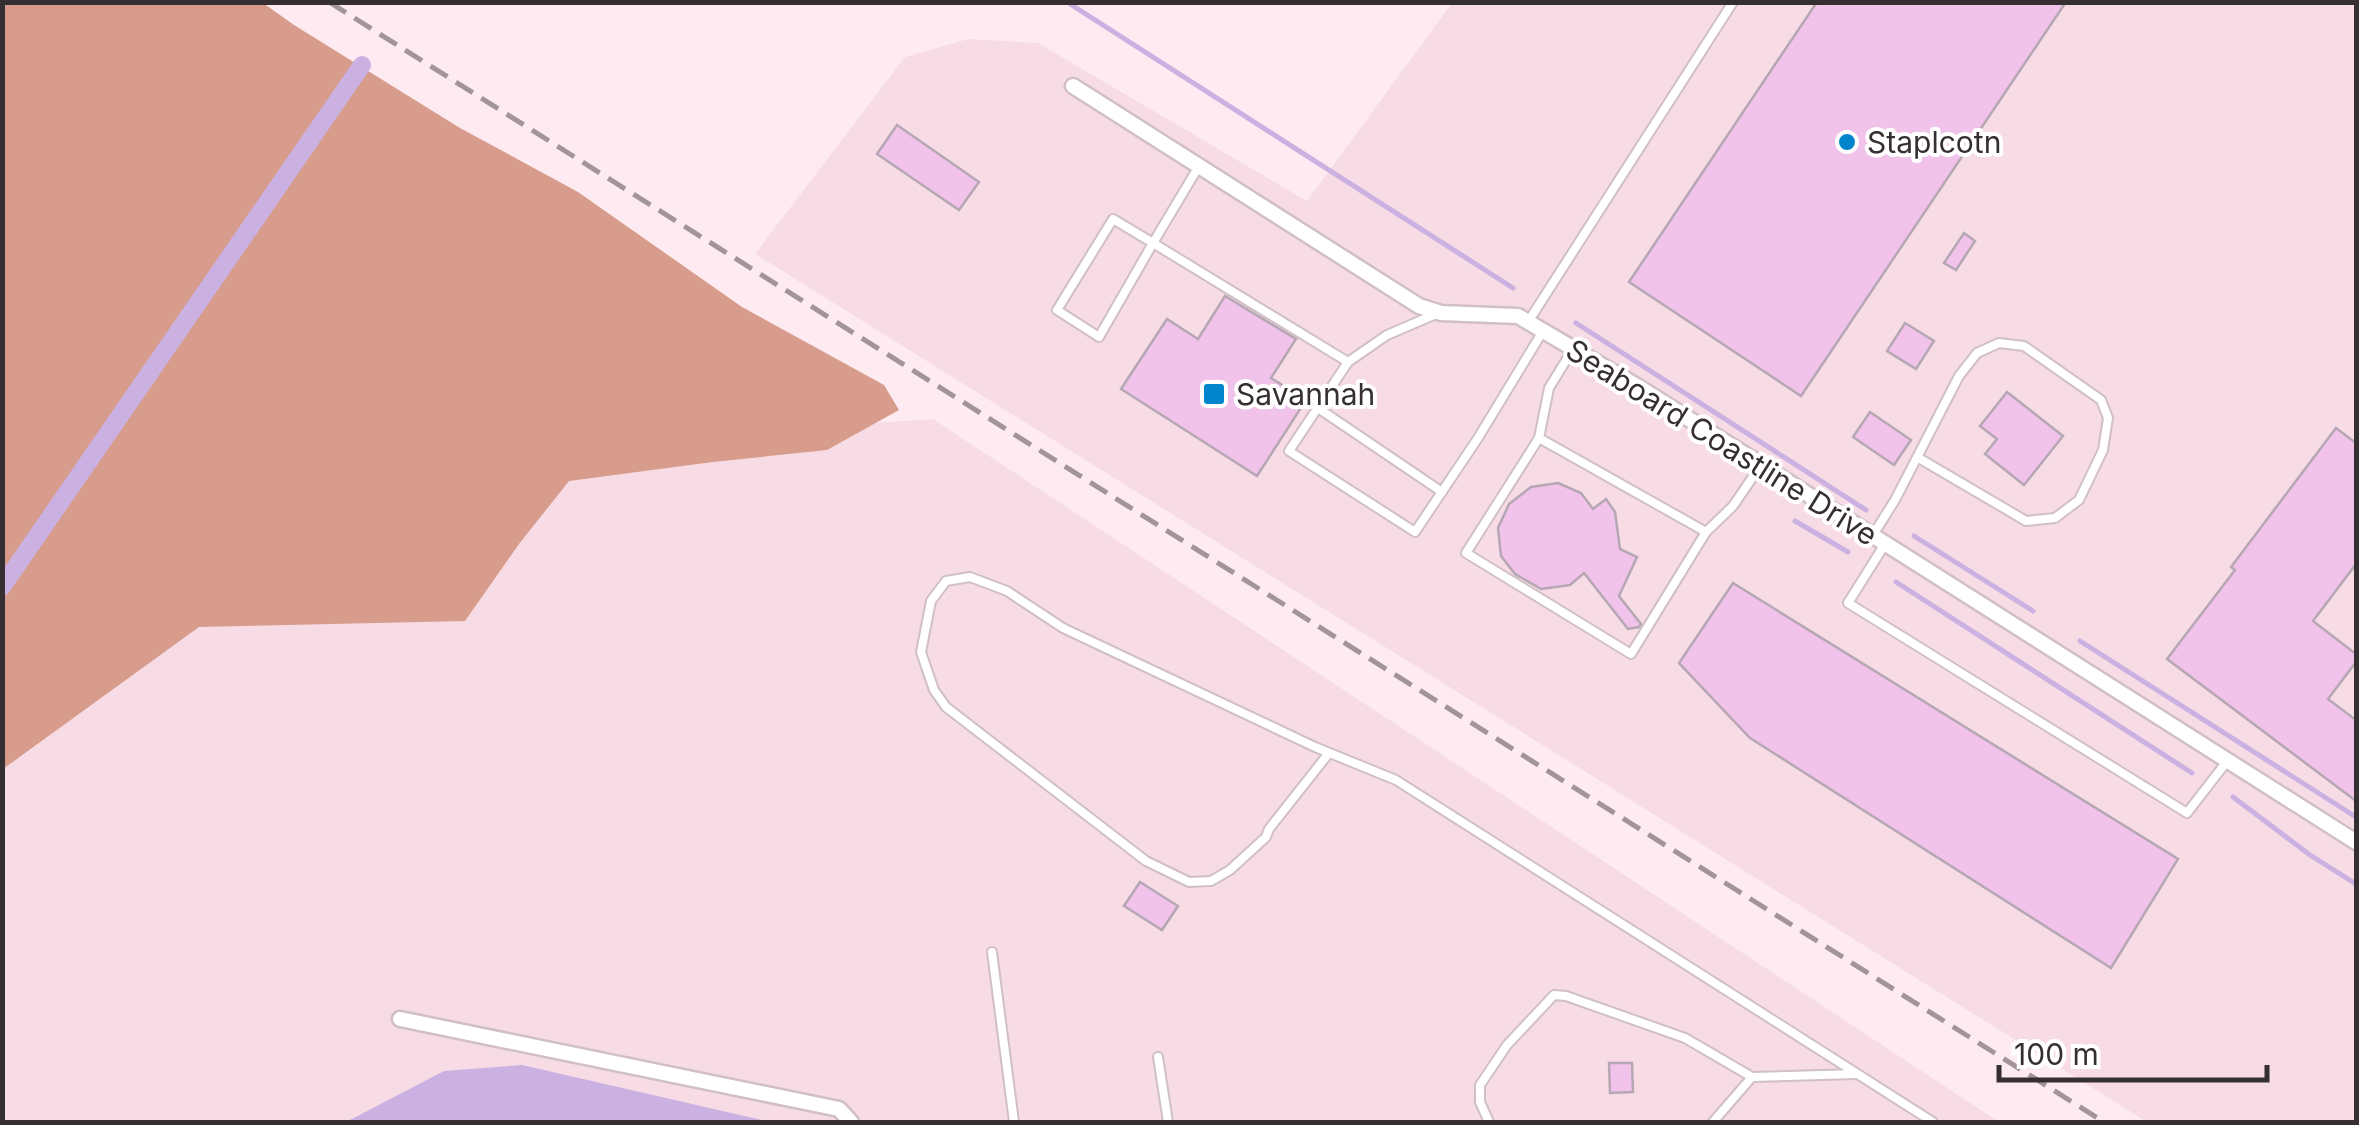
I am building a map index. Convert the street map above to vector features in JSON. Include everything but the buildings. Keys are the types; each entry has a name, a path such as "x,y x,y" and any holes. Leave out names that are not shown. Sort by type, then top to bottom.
{"street":[{"name":"Seaboard Coastline Drive","path":"1073,86 1418,306 1440,313 1518,316 1574,348 2356,842"},
{"path":"400,1019 838,1109 851,1122"}],"lane":[{"path":"1528,322 1732,2"},
{"path":"1199,166 1153,243 1099,337 1056,310 1113,220 1153,243 1348,362"},
{"path":"1440,313 1386,335 1348,362 1289,451 1415,532 1543,331"},
{"path":"1917,457 2026,521 2055,518 2078,500 2104,450 2108,418 2101,400 2024,346 1999,343 1977,353 1959,376 1917,457 1848,602 2188,813 2228,760"},
{"path":"1574,348 1548,388 1539,438 1466,553 1630,654 1706,532 1733,506 1761,464"},
{"path":"1318,408 1442,492"},
{"path":"1539,438 1706,532"},
{"path":"1329,753 1266,837 1230,870 1211,881 1190,882 1146,861 946,707 934,690 921,652 931,602 946,581 970,577 1007,591 1063,628 1329,753 1396,780 1933,1122"},
{"path":"992,952 1014,1122"},
{"path":"1488,1122 1480,1102 1480,1084 1507,1046 1554,995 1685,1038 1752,1077 1857,1074"},
{"path":"1158,1057 1168,1122"},
{"path":"1713,1122 1752,1077"}],"shaded area":[{"path":"3,2 263,3 460,128 578,192 742,307 884,385 899,410 827,450 569,481 465,621 199,627 3,769"},
{"path":"1452,3 2356,3 2356,1122 2147,1122 755,254 905,57 968,39 1038,43 1307,201"},
{"path":"933,419 1999,1122 3,1122 3,761 312,544 745,432"},
{"path":"522,1065 770,1122 346,1122 444,1071"}],"waterway":[{"path":"1067,2 1513,288"},
{"path":"2,587 362,65"},
{"path":"1576,323 1866,510"},
{"path":"1795,521 1848,552"},
{"path":"1914,536 2033,611"},
{"path":"1896,582 2192,773"},
{"path":"2080,641 2356,817"},
{"path":"2233,797 2356,884"}],"railway":[{"path":"329,2 2104,1122"}],"place":[{"name":"Staplcotn","path":"1847,142"},
{"name":"Savannah","path":"1214,394"}]}
